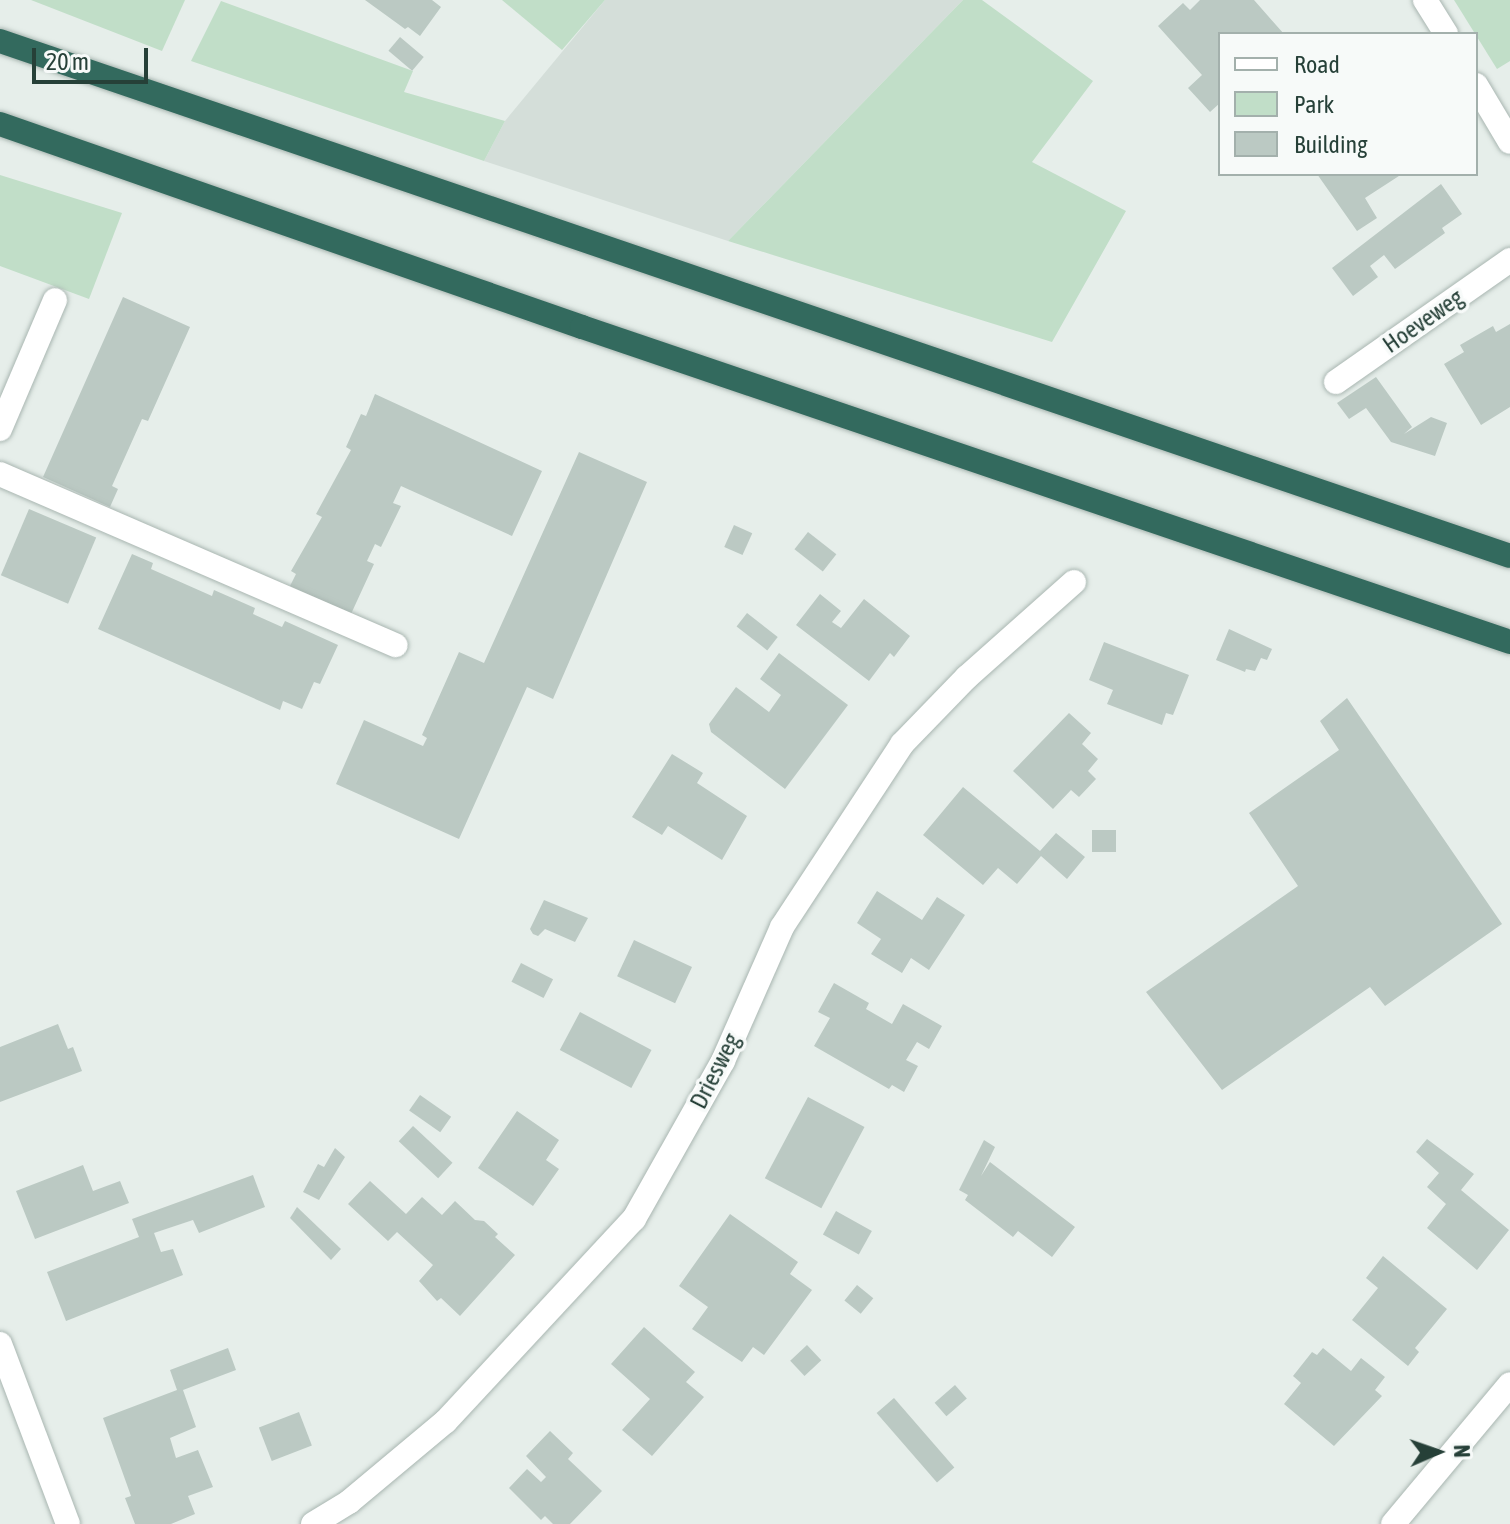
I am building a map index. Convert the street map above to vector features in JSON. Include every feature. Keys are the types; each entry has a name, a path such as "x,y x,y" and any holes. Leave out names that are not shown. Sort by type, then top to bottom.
{"highway":[{"path":"0,41 1510,556"},
{"path":"0,124 582,327 1510,642"}],"street":[{"path":"1425,0 1445,32"},
{"path":"1478,88 1510,142"},
{"name":"Hoeveweg","path":"1336,382 1510,260"},
{"path":"0,429 55,300"},
{"path":"0,474 396,645"},
{"name":"Driesweg","path":"313,1524 349,1502 446,1421 634,1219 723,1061 782,927 902,744 967,677 1074,582"},
{"path":"0,1344 68,1524"},
{"path":"1393,1524 1510,1384"}],"shaded area":[{"path":"605,0 963,0 728,241 484,161 505,121"}],"green space":[{"path":"31,0 185,0 162,51"},
{"path":"502,0 605,0 562,50"},
{"path":"963,0 982,0 1093,81 1032,162 1126,211 1052,342 728,241"},
{"path":"1454,0 1510,0 1510,61 1497,69 1478,39 1478,32 1474,32"},
{"path":"221,1 413,71 404,92 505,121 484,161 191,61"},
{"path":"0,175 122,213 89,299 0,266"}],"building":[{"path":"365,0 432,0 441,7 420,36"},
{"path":"1200,0 1254,0 1282,32 1218,32 1218,105 1210,112 1188,88 1202,75 1158,26 1183,3 1190,10"},
{"path":"400,37 424,57 412,71 388,51"},
{"path":"1318,176 1399,176 1365,198 1377,218 1357,231"},
{"path":"1441,184 1462,214 1442,228 1445,233 1395,269 1384,255 1370,266 1378,277 1353,296 1332,268"},
{"path":"123,297 190,327 148,421 142,419 112,486 118,489 110,507 43,477"},
{"path":"1510,324 1510,407 1481,425 1444,364 1464,352 1460,345 1493,326 1496,332"},
{"path":"1376,377 1412,427 1404,434 1431,417 1447,423 1435,456 1391,442 1366,408 1349,419 1337,403"},
{"path":"375,394 542,471 512,536 401,486 393,503 401,506 381,547 375,544 367,561 374,564 351,614 290,586 296,574 291,571 322,517 316,514 351,450 346,447 361,414 366,416"},
{"path":"579,452 647,482 553,699 527,687 459,839 336,784 364,720 423,746 427,738 422,735 459,652 484,663"},
{"path":"29,509 96,538 68,604 1,575"},
{"path":"734,525 752,533 743,555 724,547"},
{"path":"808,532 836,554 823,572 794,549"},
{"path":"132,554 153,563 151,569 212,596 214,590 255,608 253,614 282,627 285,621 338,645 320,684 314,682 302,709 283,701 280,710 98,629"},
{"path":"820,594 841,611 832,622 841,628 864,599 910,636 894,657 890,653 869,681 796,625"},
{"path":"747,613 778,637 767,650 737,626"},
{"path":"1229,629 1272,649 1267,660 1261,658 1255,671 1246,669 1245,672 1216,660"},
{"path":"1104,642 1189,675 1173,715 1166,713 1162,725 1107,704 1113,690 1089,680"},
{"path":"779,653 848,705 785,789 711,732 709,724 736,687 769,712 781,695 760,679"},
{"path":"1347,698 1502,924 1385,1006 1370,987 1222,1090 1146,992 1298,886 1249,813 1339,750 1320,721"},
{"path":"1069,713 1091,733 1082,744 1098,759 1088,771 1096,779 1079,797 1071,790 1053,809 1013,771"},
{"path":"672,754 703,773 697,783 747,816 722,860 668,826 662,835 632,817"},
{"path":"963,787 1040,851 1056,833 1085,857 1067,879 1041,856 1017,884 998,868 983,885 923,835"},
{"path":"1092,830 1116,830 1116,852 1092,852"},
{"path":"877,891 922,920 937,897 965,915 929,970 911,958 902,973 871,954 881,939 857,923"},
{"path":"544,900 588,918 575,942 545,929 538,936 533,934 530,929"},
{"path":"634,940 692,967 675,1003 617,976"},
{"path":"521,963 553,979 544,998 511,982"},
{"path":"834,983 869,1003 866,1009 892,1024 903,1004 942,1026 929,1049 917,1042 906,1060 918,1066 904,1092 892,1085 889,1089 814,1046 830,1018 818,1012"},
{"path":"580,1012 652,1050 631,1088 560,1050"},
{"path":"58,1024 68,1049 73,1047 82,1071 0,1102 0,1047"},
{"path":"420,1095 451,1117 440,1132 409,1111"},
{"path":"808,1097 865,1127 821,1208 765,1178"},
{"path":"517,1111 559,1140 546,1160 559,1169 533,1206 478,1168"},
{"path":"413,1126 452,1163 438,1178 399,1141"},
{"path":"1427,1139 1474,1174 1461,1190 1509,1230 1477,1270 1427,1228 1446,1204 1427,1187 1439,1173 1416,1152"},
{"path":"984,1140 995,1147 981,1176 990,1162 1075,1227 1052,1257 1018,1231 1013,1237 965,1200 968,1195 959,1190"},
{"path":"335,1148 345,1157 319,1200 303,1192 318,1164 324,1167"},
{"path":"83,1165 93,1191 120,1181 129,1203 35,1239 16,1191"},
{"path":"253,1175 265,1207 199,1233 193,1220 154,1233 161,1252 173,1249 183,1275 66,1321 47,1272 139,1237 132,1219"},
{"path":"370,1181 406,1214 422,1197 442,1215 455,1201 475,1220 484,1221 498,1234 495,1237 515,1255 460,1316 441,1298 437,1301 419,1281 433,1265 397,1232 388,1241 348,1204"},
{"path":"297,1207 341,1249 331,1260 290,1218"},
{"path":"836,1211 872,1231 859,1254 823,1235"},
{"path":"730,1214 798,1262 790,1274 812,1290 764,1355 753,1347 742,1362 692,1329 708,1307 679,1286"},
{"path":"1383,1256 1447,1309 1415,1348 1419,1352 1408,1366 1352,1320 1378,1288 1366,1278"},
{"path":"857,1285 873,1298 861,1314 844,1301"},
{"path":"644,1327 695,1372 686,1382 704,1397 652,1456 622,1430 650,1399 611,1364"},
{"path":"807,1345 821,1360 805,1376 790,1361"},
{"path":"228,1348 236,1370 183,1390 196,1427 170,1438 176,1458 198,1450 213,1487 188,1496 195,1514 171,1524 135,1524 125,1498 131,1496 103,1418 177,1390 170,1370"},
{"path":"1323,1348 1351,1371 1361,1358 1385,1377 1375,1390 1382,1396 1334,1446 1284,1404 1301,1383 1293,1376 1312,1352 1317,1355"},
{"path":"955,1385 967,1399 946,1416 935,1403"},
{"path":"894,1398 954,1467 937,1483 877,1413"},
{"path":"299,1412 312,1446 272,1461 259,1427"},
{"path":"550,1431 573,1453 568,1459 602,1491 570,1524 553,1524 545,1516 541,1520 509,1488 527,1469 541,1482 546,1477 526,1456"}]}
